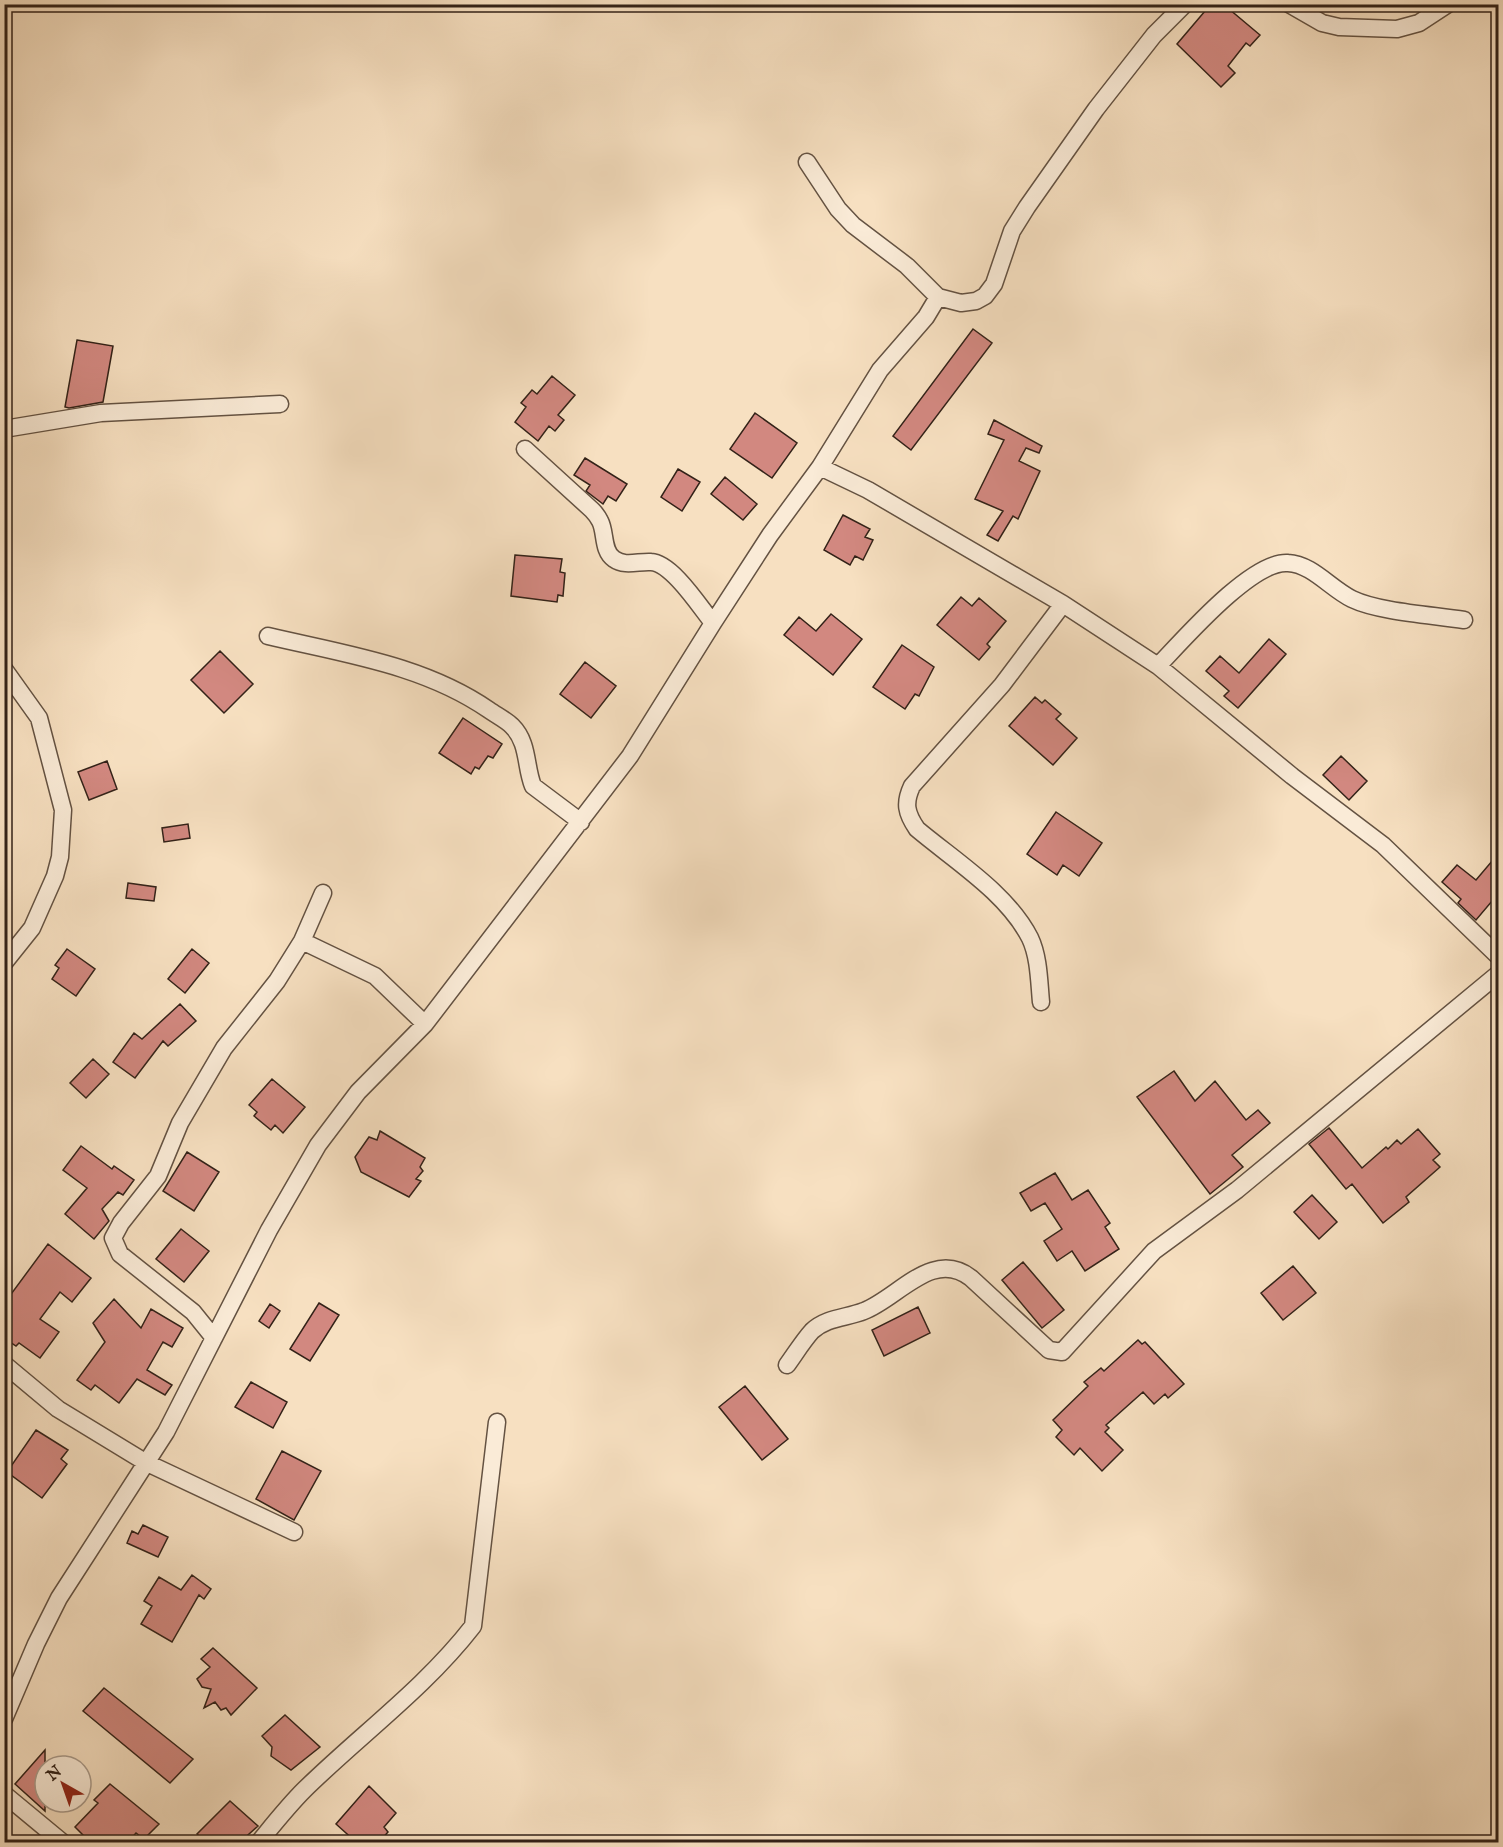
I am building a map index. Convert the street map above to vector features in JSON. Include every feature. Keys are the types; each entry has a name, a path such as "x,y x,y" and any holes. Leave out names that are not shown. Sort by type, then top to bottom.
{"street":[{"path":"807,162 838,209 853,225 906,266 938,297 961,303 976,301 985,296 994,285 1012,231 1026,207 1096,109 1154,35 1185,4"},
{"path":"1289,4 1322,23 1339,27 1397,29 1419,23 1448,4"},
{"path":"4,1719 36,1644 59,1598 145,1461 166,1432 269,1230 318,1144 358,1092 425,1024 630,756 713,623 770,535 820,467 880,370 926,317 938,297"},
{"path":"4,429 101,413 280,404"},
{"path":"525,449 601,521 607,551 612,559 620,562 652,561 664,566 675,576 713,623"},
{"path":"820,467 868,490 1063,604 1158,666 1292,776 1383,845 1498,956"},
{"path":"1158,666 1234,590 1275,564 1287,562 1298,565 1352,599 1370,605 1464,620"},
{"path":"1041,1002 1037,960 1030,939 1019,921 993,892 917,829 909,817 907,798 912,786 1002,685 1063,604"},
{"path":"268,636 396,666 461,690 512,726 523,743 533,786 581,822"},
{"path":"4,669 39,718 63,810 60,857 55,876 32,928 4,963"},
{"path":"214,1338 193,1312 120,1254 113,1238 121,1223 158,1176 180,1123 224,1048 277,981 302,941 322,893"},
{"path":"302,941 375,976 425,1024"},
{"path":"787,1365 813,1330 824,1323 863,1312 906,1283 951,1267 960,1269 971,1278 1049,1350 1056,1353 1062,1352 1154,1251 1237,1190 1498,975"},
{"path":"4,1364 58,1409 145,1461 294,1532"},
{"path":"259,1842 304,1790 412,1691 458,1646 473,1626 497,1422"},
{"path":"4,1794 63,1842"}],"building":[{"path":"1211,4 1223,4 1260,35 1250,46 1246,43 1228,66 1235,73 1221,87 1177,44"},
{"path":"973,329 992,343 911,450 893,436"},
{"path":"77,340 113,346 103,402 69,408 65,407"},
{"path":"552,376 575,395 558,415 564,420 555,431 549,426 538,441 515,422 526,407 521,403 532,390 537,394"},
{"path":"755,413 797,443 772,478 730,449"},
{"path":"994,420 1042,446 1039,453 1026,448 1019,461 1040,471 1018,519 1013,516 998,541 987,535 1003,511 975,499 1004,440 988,434"},
{"path":"585,458 627,484 616,501 608,496 603,504 586,491 590,485 574,475"},
{"path":"678,469 700,482 682,511 661,497"},
{"path":"725,477 757,504 743,520 711,494"},
{"path":"843,515 870,529 865,537 873,540 863,560 855,556 850,565 824,550"},
{"path":"515,555 562,559 560,572 565,573 563,596 558,595 557,602 511,596"},
{"path":"961,597 972,606 979,598 1006,621 987,644 990,647 979,660 937,625"},
{"path":"831,614 862,639 833,675 784,635 799,617 816,631"},
{"path":"1269,639 1286,654 1238,708 1224,696 1229,691 1206,671 1220,656 1239,673"},
{"path":"902,645 934,667 919,696 915,694 905,709 873,687"},
{"path":"220,651 253,684 224,713 191,680"},
{"path":"585,662 616,686 591,718 560,694"},
{"path":"1035,697 1042,703 1045,700 1061,714 1056,719 1077,738 1053,765 1009,726"},
{"path":"463,718 502,744 493,758 488,756 479,769 475,767 471,774 439,753"},
{"path":"1341,756 1367,781 1349,800 1323,775"},
{"path":"107,761 117,789 89,800 78,772"},
{"path":"1056,812 1102,843 1079,876 1063,865 1057,875 1027,854"},
{"path":"188,824 190,838 164,842 162,828"},
{"path":"1498,854 1498,894 1476,920 1458,903 1461,899 1442,882 1457,865 1476,880"},
{"path":"128,883 156,887 154,901 126,898"},
{"path":"67,949 95,969 76,996 52,979 59,968 55,965"},
{"path":"192,949 209,963 185,993 168,979"},
{"path":"180,1004 196,1021 168,1046 163,1041 135,1078 113,1062 134,1033 142,1039"},
{"path":"93,1059 109,1074 86,1098 70,1083"},
{"path":"1174,1071 1195,1101 1215,1081 1246,1120 1258,1110 1270,1123 1232,1155 1243,1167 1210,1194 1137,1097"},
{"path":"272,1079 305,1107 283,1133 275,1125 271,1130 254,1116 257,1112 249,1105"},
{"path":"1329,1128 1362,1168 1386,1147 1388,1149 1397,1140 1401,1144 1418,1129 1440,1154 1433,1160 1440,1167 1406,1197 1409,1202 1383,1223 1352,1184 1346,1189 1309,1144"},
{"path":"380,1131 425,1158 420,1167 423,1171 416,1179 421,1181 409,1197 361,1172 355,1157 369,1137 377,1140"},
{"path":"81,1146 112,1169 114,1166 134,1180 123,1195 118,1192 102,1209 109,1221 94,1239 65,1214 87,1188 63,1170"},
{"path":"187,1152 219,1172 194,1211 163,1191"},
{"path":"1055,1173 1072,1200 1088,1190 1110,1223 1105,1227 1119,1249 1085,1271 1072,1251 1057,1261 1044,1241 1062,1229 1045,1203 1031,1211 1020,1193"},
{"path":"1312,1195 1337,1222 1319,1239 1294,1212"},
{"path":"181,1229 209,1251 184,1282 156,1259"},
{"path":"48,1244 91,1278 72,1302 60,1292 40,1319 59,1332 40,1358 19,1343 16,1346 4,1338 4,1293 9,1297"},
{"path":"1023,1262 1064,1310 1042,1328 1002,1280"},
{"path":"1293,1266 1316,1293 1283,1320 1261,1293"},
{"path":"114,1299 141,1328 151,1309 183,1328 172,1347 163,1342 147,1370 172,1385 165,1395 137,1379 119,1403 95,1385 91,1390 77,1380 105,1342 93,1323"},
{"path":"319,1303 339,1315 310,1361 290,1349"},
{"path":"270,1304 280,1311 269,1328 259,1321"},
{"path":"918,1307 930,1333 884,1356 872,1330"},
{"path":"1138,1340 1142,1344 1145,1342 1184,1384 1168,1398 1165,1394 1154,1404 1143,1392 1106,1425 1109,1428 1105,1432 1123,1450 1102,1471 1080,1448 1074,1455 1056,1437 1062,1430 1053,1420 1088,1386 1084,1382 1101,1368 1104,1371"},
{"path":"251,1382 287,1402 273,1428 235,1407"},
{"path":"745,1386 788,1439 762,1460 719,1407"},
{"path":"36,1430 68,1450 61,1459 67,1464 42,1498 7,1472"},
{"path":"282,1451 321,1471 294,1520 256,1499"},
{"path":"143,1525 168,1537 158,1557 127,1543 132,1531 138,1534"},
{"path":"192,1575 211,1589 204,1599 199,1595 172,1642 141,1624 152,1606 144,1601 159,1577 181,1590"},
{"path":"213,1648 257,1688 231,1715 226,1708 221,1710 215,1702 204,1708 211,1689 202,1687 197,1679 210,1667 201,1659"},
{"path":"104,1688 193,1759 170,1783 83,1711"},
{"path":"285,1715 320,1747 291,1770 271,1756 272,1747 262,1736"},
{"path":"33,1764 33,1800 15,1784"},
{"path":"110,1784 159,1824 144,1839 136,1833 128,1842 90,1842 75,1827 87,1814 93,1814 93,1808 98,1803 94,1800"},
{"path":"369,1786 396,1813 384,1827 388,1832 380,1841 373,1836 366,1842 356,1842 336,1824"},
{"path":"230,1801 258,1826 240,1842 207,1842 197,1834"}]}
